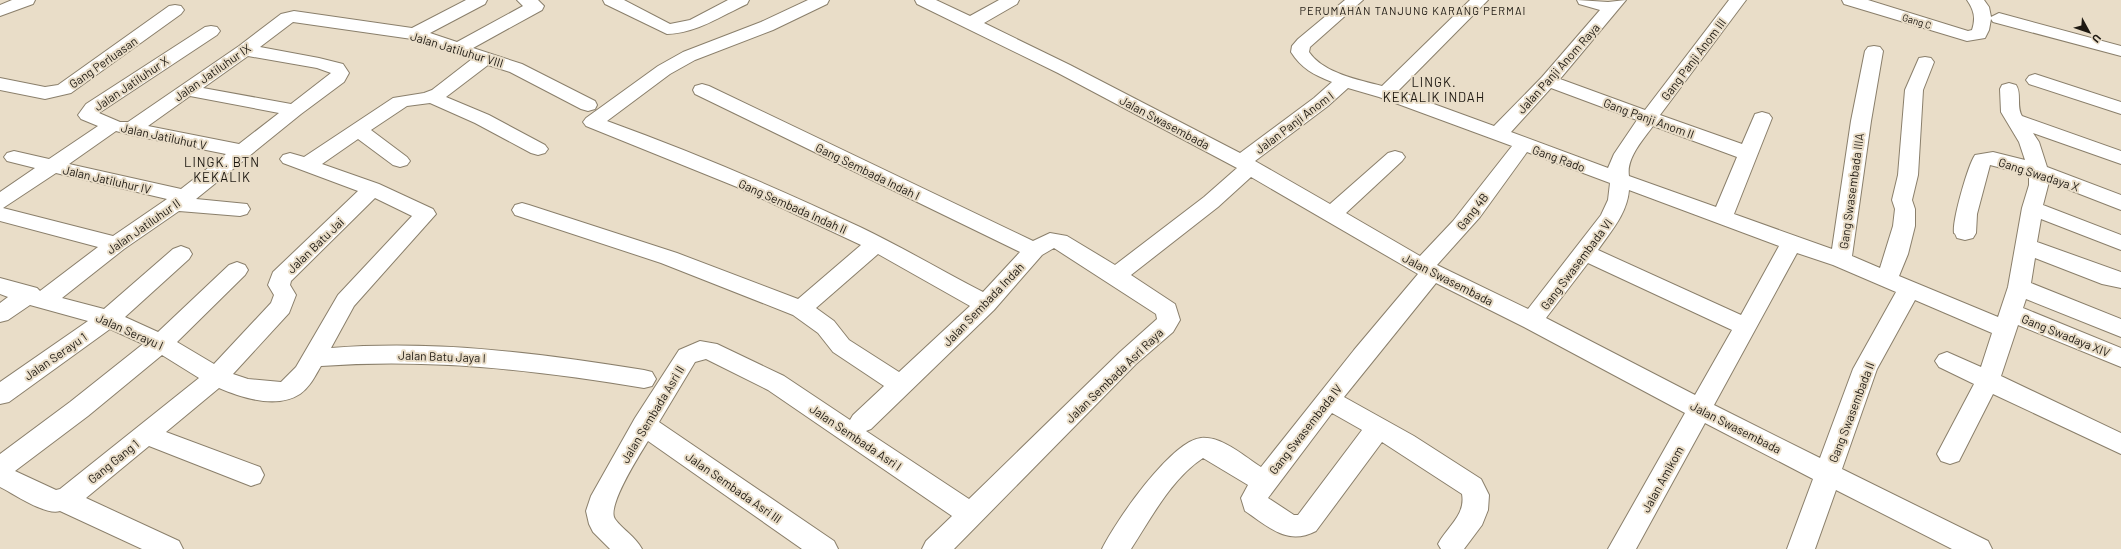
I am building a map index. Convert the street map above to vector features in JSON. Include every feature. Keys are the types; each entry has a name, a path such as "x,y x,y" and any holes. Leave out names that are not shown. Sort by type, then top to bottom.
{"street":[{"path":"0,11 26,0"},
{"path":"415,34 479,0"},
{"path":"457,49 536,6 525,0"},
{"path":"614,0 667,29 676,30 690,26 741,0"},
{"path":"590,113 689,56 768,26 821,0"},
{"name":"Jalan Swasembada","path":"923,0 1151,114 1245,165 1427,270 1532,321 1701,409 1978,549"},
{"path":"971,23 1011,0"},
{"name":"Jalan Panji Anom I","path":"1355,0 1304,43 1301,46 1300,52 1306,62 1329,74 1386,93"},
{"path":"1386,93 1480,0"},
{"path":"1586,0 1614,4"},
{"name":"Gang Panji Anom III","path":"1648,118 1738,0"},
{"name":"Gang C","path":"1850,0 1967,36 1978,34 1982,28 1982,13 1980,4 1975,0"},
{"name":"Jalan Panji Anom Raya","path":"1498,134 1548,82 1614,4"},
{"name":"Gang Perluasan","path":"0,84 45,93 64,89 175,10"},
{"name":"Jalan Jatiluhur VIII","path":"294,16 415,34 516,68 590,113"},
{"name":"Jalan Jatiluhur IX","path":"131,129 245,50 287,18 294,16"},
{"path":"1999,18 2121,51"},
{"name":"Jalan Jatiluhur X","path":"112,125 88,115 89,112 211,31"},
{"name":"Jalan Jatiluhur II","path":"0,314 36,298 180,200 294,110 338,78 340,70 337,68 319,63 245,50"},
{"name":"Gang Swasembada IIIA","path":"1792,243 1841,260 1861,120 1874,51"},
{"path":"314,358 346,301 426,215 425,212 372,189 298,162 358,130 400,102 407,99 431,97 444,90 485,58"},
{"path":"1887,278 1897,254 1904,226 1905,209 1902,200 1908,174 1914,90 1925,62"},
{"name":"Jalan Panji Anom I","path":"1245,165 1321,102 1345,80"},
{"path":"2035,80 2121,108"},
{"name":"Gang Panji Anom II","path":"1548,82 1749,154"},
{"path":"1950,454 1988,381 2008,321 2019,287 2032,208 2039,184 2039,172 2029,142 2013,119 2010,112 2009,89"},
{"path":"186,90 294,110"},
{"name":"Gang Sembada Indah I","path":"702,90 1034,250"},
{"name":"Gang Rado","path":"1386,93 1792,243"},
{"path":"431,97 482,119 538,149"},
{"name":"Gang Sembada Indah II","path":"590,113 644,140 834,223 876,244 986,304"},
{"name":"Gang Swasembada VI","path":"1532,321 1612,217 1618,200 1620,180 1619,164 1648,118"},
{"path":"1725,212 1762,118"},
{"path":"2013,119 2121,158"},
{"name":"Jalan Jatiluhur X","path":"0,202 112,125"},
{"name":"Jalan Jatiluhut V","path":"112,125 241,151"},
{"path":"358,130 400,161"},
{"name":"Gang 4B","path":"1427,270 1438,253 1460,228 1518,151"},
{"name":"Jalan Jatiluhur IV","path":"14,157 180,200 240,209"},
{"path":"1331,214 1395,157"},
{"name":"Gang Swadaya X","path":"1965,233 1967,214 1982,159 1991,158 2039,172 2121,203"},
{"path":"1116,276 1211,202 1245,165"},
{"name":"Jalan Batu Jai","path":"216,377 257,331 282,307 284,294 279,285 281,278 372,189"},
{"path":"2032,208 2121,243"},
{"path":"522,210 669,258 801,309 826,327 841,346 901,385"},
{"path":"0,214 116,244"},
{"name":"Jalan Sembada Indah","path":"862,422 986,304 1034,250 1050,240 1059,241 1116,276"},
{"path":"1701,409 1792,243"},
{"path":"801,309 876,244"},
{"path":"2026,246 2110,278 2121,280"},
{"path":"1585,253 1746,327"},
{"name":"Jalan Serayu 1","path":"0,394 108,319 181,254"},
{"name":"Gang Swadaya XIV","path":"1841,260 1910,288 2121,358"},
{"path":"0,468 79,409 161,343 237,270"},
{"name":"Gang Swasembada IV","path":"1116,549 1140,511 1187,456 1197,449 1204,448 1213,450 1264,482 1427,270"},
{"name":"Jalan Sembada Asri Raya","path":"936,549 1128,358 1165,326 1169,320 1167,310 1116,276"},
{"name":"Jalan Serayu I","path":"0,286 108,319 161,343 216,377 255,389 280,391 291,387 299,380 314,358"},
{"path":"2019,287 2121,328"},
{"name":"Gang Swasembada II","path":"1801,549 1817,508 1828,472 1865,369 1910,288"},
{"name":"Jalan Sembada Asri II","path":"628,549 602,524 599,511 604,496 644,425 690,354 709,350 738,363"},
{"name":"Jalan Batu Jaya I","path":"314,358 350,354 480,356 582,368 644,379"},
{"path":"1947,361 2121,444"},
{"name":"Jalan Sembada Asri I","path":"738,363 776,383 971,515"},
{"name":"Gang Gang 1","path":"63,500 216,377"},
{"path":"1328,399 1405,443 1472,487 1477,494 1478,502 1476,510 1452,544"},
{"name":"Jalan Amikom","path":"1622,549 1701,409"},
{"name":"Jalan Sembada Asri III","path":"644,425 824,549"},
{"path":"1264,482 1254,498 1254,503 1290,526 1301,526 1307,523 1378,428"},
{"path":"145,434 251,475"},
{"path":"0,475 54,502 63,500 169,549"}],"district":[{"name":"PERUMAHAN TANJUNG KARANG PERMAI","path":"1413,10"},
{"name":"LINGK. KEKALIK INDAH","path":"1434,90"},
{"name":"LINGK. BTN KEKALIK","path":"222,170"}]}
